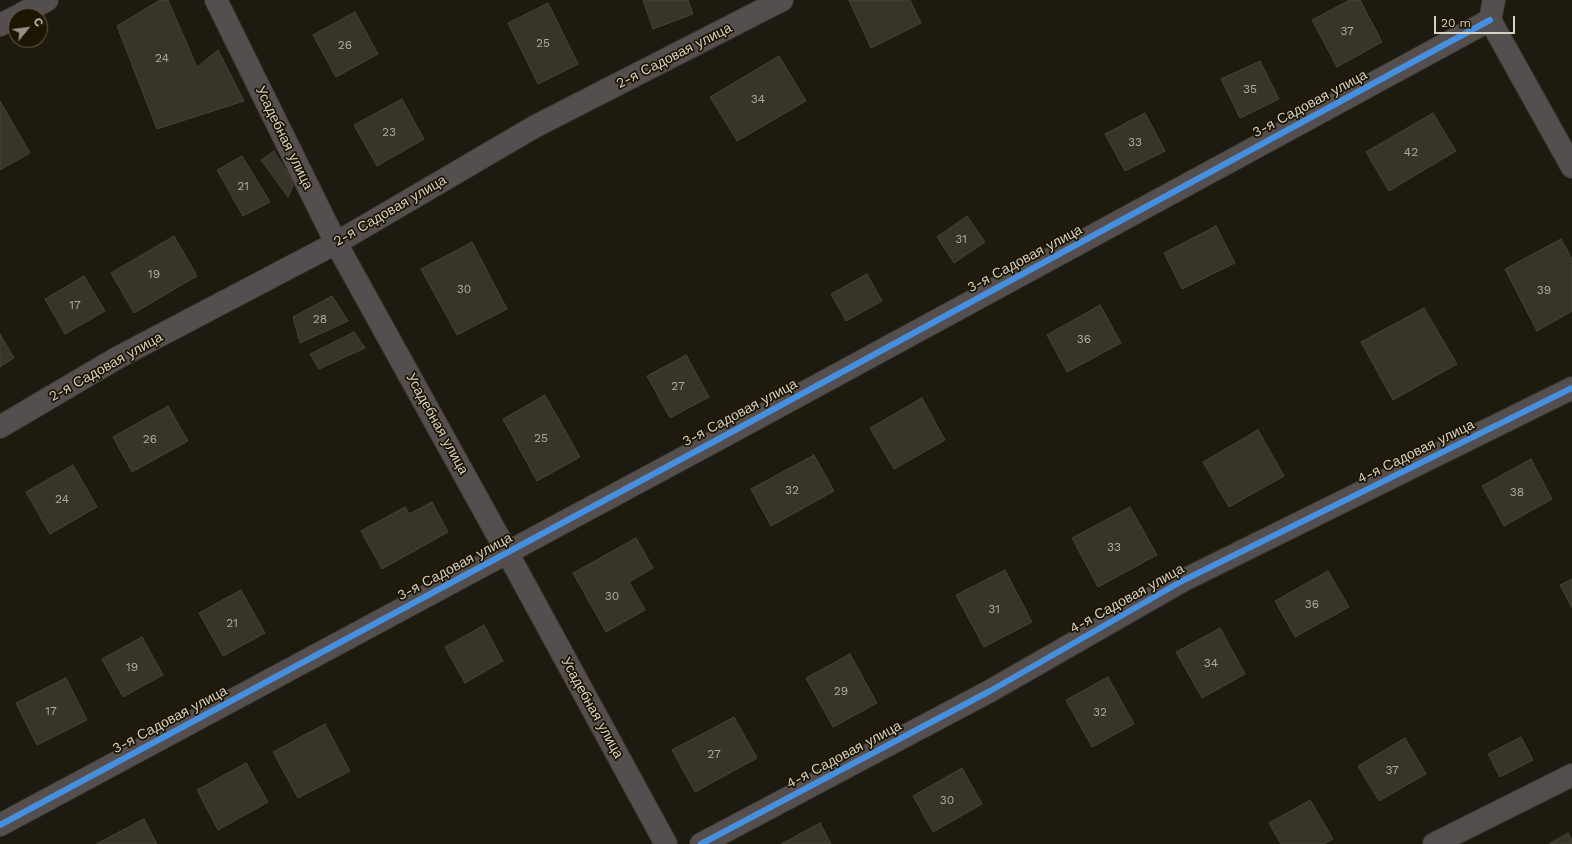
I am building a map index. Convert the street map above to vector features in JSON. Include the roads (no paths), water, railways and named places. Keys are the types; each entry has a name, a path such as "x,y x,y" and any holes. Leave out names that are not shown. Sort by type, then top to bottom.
{"street":[{"path":"32,8 48,0"},
{"name":"Усадебная улица","path":"216,0 336,243 508,552 666,844"},
{"name":"2-я Садовая улица","path":"0,427 117,358 336,243 534,127 782,0"},
{"path":"1492,10 1572,167"},
{"name":"3-я Садовая улица","path":"0,825 508,552 1492,10"},
{"name":"4-я Садовая улица","path":"701,844 990,691 1182,581 1572,388"},
{"path":"1434,844 1572,775"}]}
